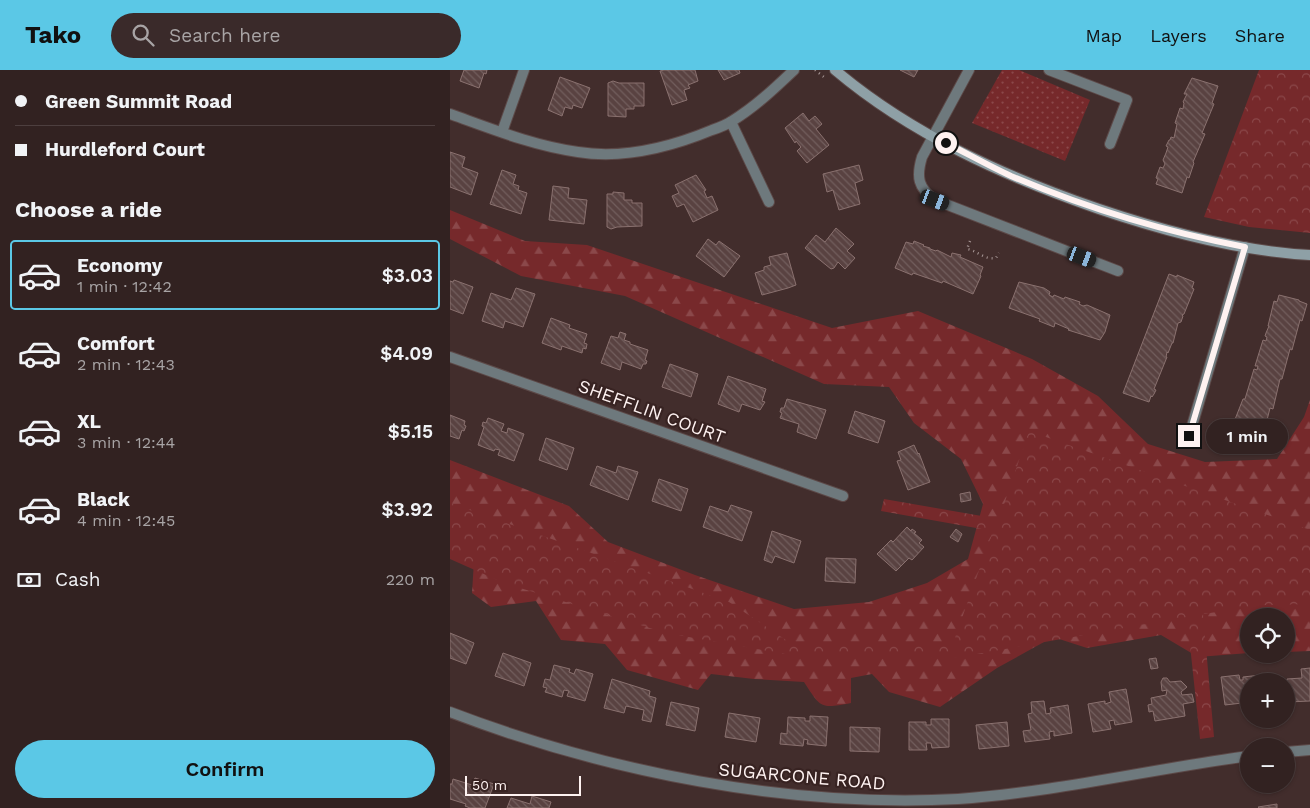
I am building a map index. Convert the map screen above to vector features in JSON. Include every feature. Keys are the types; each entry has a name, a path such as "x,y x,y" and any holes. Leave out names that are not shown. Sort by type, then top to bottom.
{"street":[{"path":"502,132 524,70"},
{"path":"450,114 542,146 570,151 616,154 660,147 694,138 731,122 771,92 794,70"},
{"path":"836,70 872,97 934,137 1011,176 1078,202 1184,235 1245,247 1310,255"},
{"path":"969,70 922,157 918,169 920,182 925,192 935,200 1118,271"},
{"path":"1049,70 1127,100 1110,144"},
{"path":"731,122 769,202"},
{"path":"1189,436 1245,247"},
{"name":"SHEFFLIN COURT","path":"450,357 843,496"},
{"name":"SUGARCONE ROAD","path":"450,712 551,747 621,766 699,783 836,800 900,801 956,799 1008,794 1059,788 1240,757"},
{"path":"1295,751 1310,750"}],"path":[{"path":"970,242 967,250 974,250 982,256 990,259 996,258 999,253"}],"green space":[{"path":"1002,70 1019,70 1090,100 1065,161 972,123"},
{"path":"1259,70 1310,70 1310,233 1249,227 1204,217"},
{"path":"450,210 525,241 587,245 832,328 918,311 1032,359 1098,396 1148,444 1205,462 1277,459 1304,417 1310,400 1310,651 1295,652 1295,608 1240,608 1240,654 1198,657 1161,635 1087,648 1053,637 997,668 940,707 889,692 872,674 851,678 851,703 827,706 818,702 804,682 711,674 698,690 627,670 605,644 561,640 536,601 491,607 472,593 474,561 450,545 450,460 569,506 608,542 695,575 794,609 869,602 927,583 968,559 983,504 961,459 914,423 889,387 824,384 625,296 521,276 450,239"},
{"path":"1029,431 1310,530 1310,604 1265,605 1203,614 1214,737 1200,739 1187,617 954,658 785,654 666,633 504,583 450,559 450,503 729,602 789,642 952,646 993,531 881,511 884,499 999,519"}],"building":[{"path":"464,70 487,70 486,74 484,73 479,88 460,81"},
{"path":"695,70 698,81 688,85 690,88 684,90 687,100 672,105 660,71"},
{"path":"718,70 739,70 740,73 724,80"},
{"path":"900,70 918,70 914,77"},
{"path":"560,77 590,88 582,108 573,105 572,109 565,107 562,116 548,110"},
{"path":"1192,78 1218,86 1212,103 1214,104 1202,133 1205,134 1182,193 1156,184 1158,179 1156,178 1160,167 1163,168 1165,164 1163,160 1168,147 1166,146 1171,137 1174,138 1177,124 1175,123 1180,108 1183,109 1183,102 1187,94 1184,94"},
{"path":"613,81 619,83 644,83 644,106 634,106 634,109 626,109 626,117 608,116 608,83"},
{"path":"803,113 809,121 815,116 822,124 816,129 829,145 807,163 797,151 801,147 796,141 795,143 785,128"},
{"path":"450,152 465,157 462,167 478,173 471,195 450,187"},
{"path":"859,165 863,180 855,183 860,204 839,210 833,190 827,192 823,174"},
{"path":"502,170 516,175 513,184 519,186 518,190 527,193 521,214 490,204"},
{"path":"696,175 706,190 704,191 707,198 712,196 718,210 693,222 684,204 677,207 672,196 679,193 675,185"},
{"path":"553,186 569,188 568,198 587,200 584,224 549,220"},
{"path":"613,192 624,193 624,200 632,200 632,203 642,203 642,226 611,229 607,227 607,194 613,194"},
{"path":"836,228 854,244 847,251 855,258 845,269 838,262 831,269 805,248 816,235 825,242"},
{"path":"708,239 716,245 719,241 740,256 724,277 696,256"},
{"path":"914,241 951,257 952,253 961,255 960,257 983,267 973,294 943,281 942,283 913,273 912,275 895,268 906,242 913,244"},
{"path":"787,253 796,285 762,295 755,273 771,265 769,257"},
{"path":"1169,274 1194,282 1192,288 1194,289 1182,315 1181,322 1178,323 1173,343 1167,352 1167,357 1154,389 1156,390 1149,402 1123,393"},
{"path":"454,280 473,287 463,314 450,309 450,281 453,282"},
{"path":"1019,282 1044,288 1053,297 1054,295 1064,299 1065,297 1080,302 1079,304 1083,306 1087,305 1110,315 1105,332 1100,340 1068,330 1055,323 1054,327 1039,321 1040,319 1009,308"},
{"path":"516,288 535,294 523,327 505,321 503,328 482,321 491,293 511,300"},
{"path":"1279,295 1307,304 1302,321 1300,320 1292,350 1290,349 1282,379 1280,379 1273,409 1270,408 1262,440 1234,431 1236,423 1234,422 1243,399 1245,399 1254,369 1257,370 1258,366 1255,366 1263,340 1266,341 1267,337 1265,336 1274,301 1277,302"},
{"path":"551,318 570,325 569,328 587,334 584,343 587,344 586,349 583,348 582,353 562,346 561,350 542,343"},
{"path":"620,332 626,334 624,340 630,342 630,344 648,350 645,360 647,361 646,364 643,364 641,369 622,362 620,370 601,363 611,336 618,338"},
{"path":"670,364 698,374 691,397 662,387"},
{"path":"728,376 766,389 762,401 765,402 760,410 742,404 739,412 718,404"},
{"path":"787,399 826,410 816,439 797,432 799,424 780,418 781,408 784,408"},
{"path":"855,411 885,421 878,443 848,433"},
{"path":"450,415 465,421 464,425 466,426 464,431 462,430 459,439 450,436"},
{"path":"488,418 504,424 501,431 507,433 508,428 524,434 514,461 498,455 500,450 495,449 494,451 478,445 484,427 482,426 483,422 486,423"},
{"path":"546,438 574,448 567,470 539,460"},
{"path":"914,445 930,482 908,490 897,461 901,460 898,452"},
{"path":"597,466 616,473 618,466 638,472 628,500 590,485"},
{"path":"659,479 688,489 681,511 652,501"},
{"path":"970,492 971,500 961,502 960,494"},
{"path":"731,505 752,512 742,541 703,527 710,506 728,512"},
{"path":"907,527 911,531 912,529 916,532 914,533 922,540 919,543 924,547 912,560 909,558 896,571 877,554 891,540 893,542"},
{"path":"956,529 962,534 958,542 950,537"},
{"path":"772,531 801,541 794,563 775,556 772,563 764,560"},
{"path":"826,558 856,559 855,583 825,581"},
{"path":"450,633 474,643 466,664 450,658"},
{"path":"503,653 531,663 524,686 495,676"},
{"path":"1156,658 1158,668 1151,669 1149,659"},
{"path":"554,665 570,669 569,672 574,674 576,669 593,674 585,701 567,696 569,691 564,690 562,697 545,692 547,688 543,687 545,679 550,680"},
{"path":"1310,668 1310,701 1295,702 1295,678 1302,678 1301,669"},
{"path":"1239,675 1240,703 1225,705 1221,677"},
{"path":"1163,678 1167,678 1170,682 1181,681 1187,687 1181,692 1182,695 1192,694 1194,702 1183,704 1185,716 1155,721 1153,711 1149,712 1148,705 1152,704 1151,698 1166,695 1167,690 1162,691 1161,682"},
{"path":"612,679 650,691 649,696 656,698 651,722 642,720 644,710 626,706 624,713 604,708"},
{"path":"1126,689 1132,722 1115,725 1114,720 1109,721 1111,729 1093,732 1088,704 1105,701 1105,704 1111,702 1109,692"},
{"path":"1044,701 1046,714 1051,713 1050,708 1068,705 1072,733 1054,736 1054,731 1049,732 1050,739 1025,742 1023,731 1031,730 1028,714 1032,713 1031,702"},
{"path":"671,702 699,708 695,731 666,725"},
{"path":"729,713 760,718 756,742 725,737"},
{"path":"810,716 828,717 826,746 807,744 808,740 804,739 803,746 780,744 781,733 787,734 788,717 805,718 805,721 810,721"},
{"path":"931,719 949,719 949,747 932,748 931,743 926,743 927,750 909,750 909,722 926,722 926,725 931,725"},
{"path":"1007,722 1009,746 979,749 976,725"},
{"path":"850,727 880,728 879,752 850,751"},
{"path":"475,778 494,784 485,808 470,808 465,806 466,804 450,799 450,784 452,784 453,779 472,785"},
{"path":"532,796 551,802 549,808 507,808 511,798 530,804"},
{"path":"1277,804 1277,808 1258,807"}],"route":[{"path":"946,143 1011,176 1078,202 1138,222 1193,237 1245,247 1189,436"}]}
